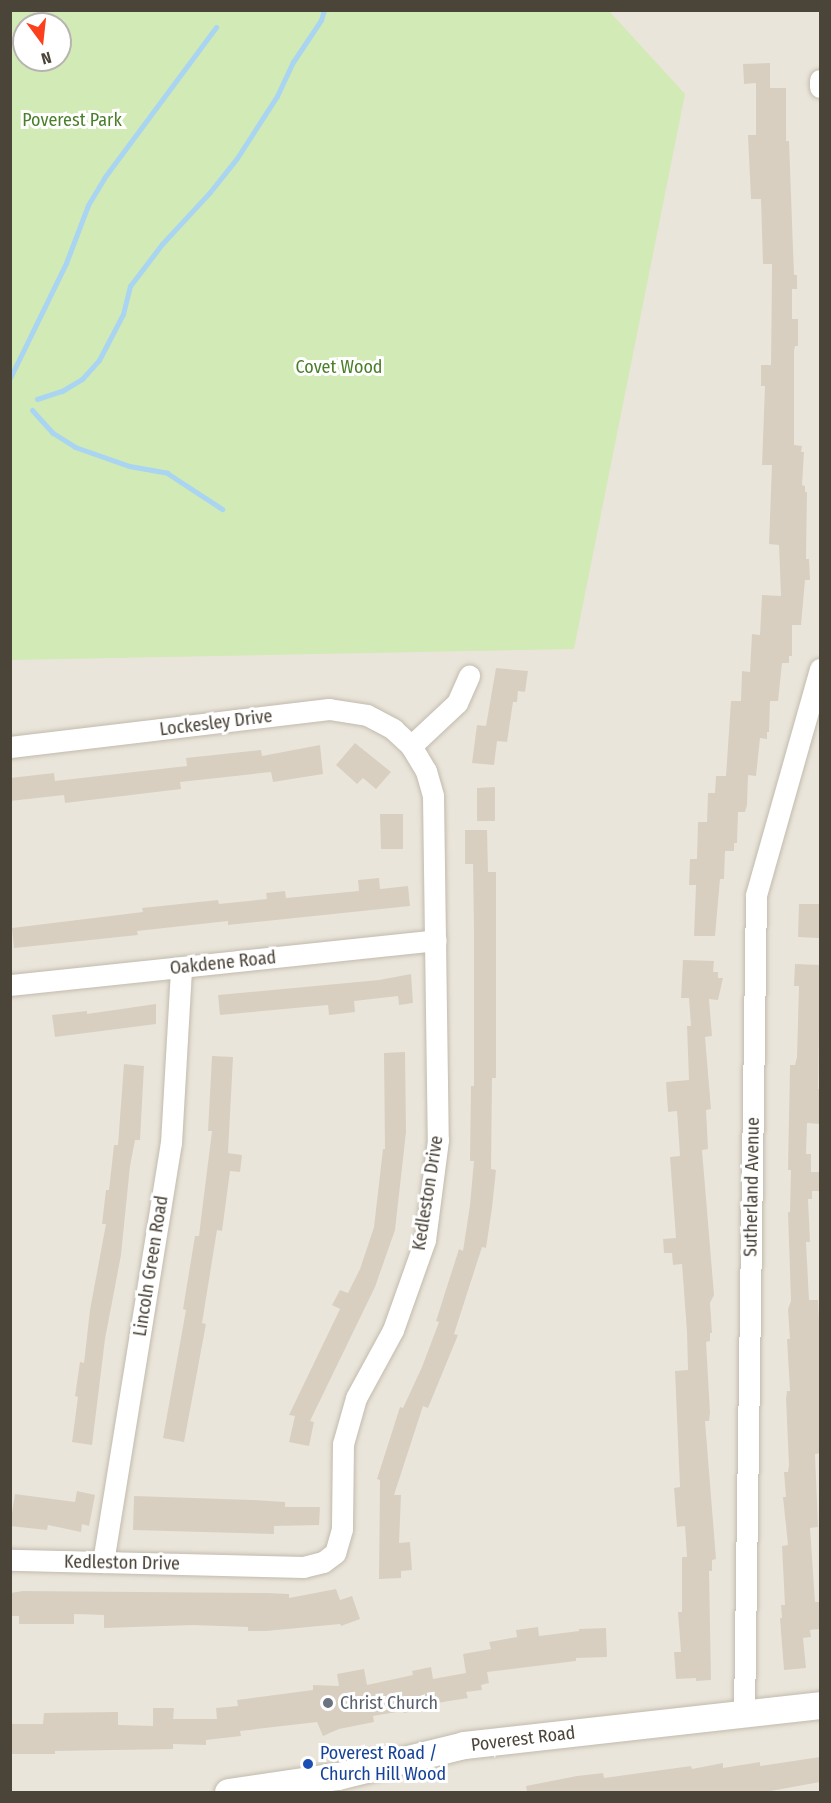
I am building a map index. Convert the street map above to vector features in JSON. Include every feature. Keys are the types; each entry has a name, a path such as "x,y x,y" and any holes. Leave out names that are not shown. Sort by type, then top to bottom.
{"street":[{"path":"820,80 820,87"},
{"name":"Sutherland Avenue","path":"744,1713 756,895 820,669"},
{"path":"411,747 457,703 469,676"},
{"name":"Lockesley Drive","path":"10,747 329,709 367,716 393,729 411,747"},
{"name":"Kedleston Drive","path":"10,1560 303,1567 323,1562 335,1553 342,1529 343,1444 356,1398 393,1330 425,1240 438,1140 433,796 426,771 411,747"},
{"name":"Oakdene Road","path":"10,985 436,940"},
{"name":"Lincoln Green Road","path":"103,1562 171,1143 182,967"},
{"name":"Poverest Road","path":"228,1792 338,1776 464,1745 820,1705"}],"shaded area":[{"path":"11,11 820,11 820,1792 11,1792"}],"green space":[{"name":"Covet Wood","path":"10,11 609,11 685,94 574,649 11,660"}],"building":[{"path":"770,63 770,88 786,88 786,141 789,141 794,275 797,275 797,289 792,289 792,319 798,319 798,346 795,346 794,351 794,445 802,446 801,452 804,452 802,485 805,486 805,492 807,492 806,559 809,559 810,580 805,580 801,625 792,625 792,656 789,656 789,663 782,663 778,701 770,701 769,732 767,732 767,739 760,738 756,776 748,775 747,805 745,812 738,812 737,843 734,843 734,851 725,851 724,879 720,879 715,936 694,936 696,885 689,885 690,859 697,859 698,822 707,822 708,793 715,793 716,776 726,776 731,701 741,701 742,671 750,672 752,634 760,635 762,595 781,596 779,545 769,544 772,465 762,465 765,386 761,386 761,365 771,365 772,264 763,264 761,199 751,199 748,135 756,135 756,83 744,84 743,64"},
{"path":"496,668 528,671 525,692 518,691 517,702 513,702 507,742 497,741 494,765 472,763 477,725 486,726"},
{"path":"355,743 391,772 376,789 363,778 357,784 336,765"},
{"path":"320,745 323,774 273,782 271,772 180,782 181,789 65,803 64,795 10,801 10,778 54,773 55,781 187,766 186,758 261,750 262,756"},
{"path":"495,787 495,821 477,821 477,788"},
{"path":"380,814 403,814 403,849 381,849"},
{"path":"465,830 487,830 488,872 496,872 496,1078 492,1078 491,1169 496,1170 492,1208 486,1248 482,1247 454,1334 458,1335 428,1408 423,1406 394,1495 401,1495 399,1543 410,1542 412,1570 401,1571 401,1578 379,1579 380,1480 377,1479 400,1407 403,1408 422,1367 439,1322 436,1321 459,1249 463,1251 470,1205 474,1161 470,1161 471,1086 474,1086 474,932 473,864 465,864"},
{"path":"379,878 380,889 408,886 410,906 228,925 228,921 137,931 138,935 14,948 12,928 143,912 142,908 218,900 219,904 267,899 266,893 285,891 286,898 359,891 358,880"},
{"path":"799,904 820,904 819,938 798,937"},
{"path":"683,960 714,961 713,972 718,972 718,978 723,978 718,1000 709,999 712,1036 705,1037 711,1109 706,1110 708,1149 702,1150 714,1295 710,1303 712,1333 710,1333 710,1341 706,1342 710,1413 709,1421 705,1421 716,1559 712,1560 712,1571 709,1571 711,1680 696,1681 696,1678 676,1679 674,1652 681,1652 678,1612 682,1612 682,1557 687,1557 685,1526 677,1527 674,1488 680,1487 675,1371 688,1370 687,1332 682,1264 673,1265 672,1253 664,1253 663,1239 676,1238 670,1157 680,1156 677,1111 668,1112 666,1082 689,1080 687,1026 691,1026 689,998 681,998"},
{"path":"795,964 820,965 818,1089 820,1089 820,1124 807,1123 806,1154 811,1154 811,1172 820,1172 820,1191 812,1191 812,1199 808,1199 810,1242 806,1242 809,1300 818,1300 820,1339 820,1453 815,1454 818,1527 810,1528 815,1602 820,1602 820,1629 810,1630 811,1637 803,1638 806,1668 784,1670 780,1618 782,1618 781,1605 785,1605 782,1546 788,1545 783,1497 786,1497 784,1472 788,1472 789,1465 786,1399 787,1391 790,1391 787,1339 790,1339 788,1309 791,1301 788,1212 790,1212 791,1170 788,1170 790,1065 795,1065 797,1057 799,986 794,986"},
{"path":"411,974 413,1003 399,1005 398,996 354,1001 355,1012 329,1015 328,1005 220,1015 218,995 379,980"},
{"path":"156,1004 156,1024 55,1037 52,1015 87,1011 87,1014"},
{"path":"405,1052 406,1132 395,1230 375,1287 310,1421 314,1422 309,1446 289,1442 295,1416 289,1415 340,1309 332,1305 340,1290 348,1293 360,1269 374,1227 383,1149 385,1149 384,1053"},
{"path":"212,1056 233,1057 228,1153 242,1155 240,1172 230,1171 222,1231 217,1230 202,1323 206,1324 184,1442 163,1438 186,1310 183,1309 195,1236 199,1236 212,1131 208,1131"},
{"path":"124,1064 144,1066 140,1140 135,1140 130,1166 121,1255 105,1339 92,1445 72,1442 78,1397 75,1396 80,1362 84,1363 90,1310 106,1224 102,1224 106,1190 109,1190 114,1145 118,1145"},
{"path":"77,1491 95,1495 89,1526 82,1524 81,1532 48,1525 47,1530 10,1526 15,1494 75,1502"},
{"path":"134,1496 252,1500 285,1502 285,1507 320,1507 319,1525 274,1526 274,1534 133,1530"},
{"path":"336,1589 340,1600 352,1596 360,1619 341,1626 340,1624 248,1631 248,1627 193,1625 104,1628 104,1615 74,1614 74,1624 19,1624 19,1616 10,1616 10,1593 23,1591 267,1593 289,1594 289,1598"},
{"path":"538,1627 539,1636 579,1631 579,1629 606,1628 607,1657 576,1658 576,1661 487,1672 489,1683 481,1685 482,1690 466,1692 468,1698 431,1704 431,1707 404,1713 403,1711 373,1716 374,1722 339,1729 323,1736 317,1722 240,1731 241,1736 206,1740 206,1745 173,1744 173,1749 10,1754 10,1724 43,1724 44,1713 118,1712 118,1725 153,1726 153,1708 174,1708 173,1719 217,1719 216,1708 238,1706 237,1700 313,1690 313,1685 339,1686 337,1674 364,1669 367,1685 413,1675 412,1671 431,1667 433,1679 466,1673 463,1654 491,1649 489,1642 517,1637 516,1630"},
{"path":"820,1757 820,1782 765,1792 527,1792 526,1786 603,1773 604,1778 691,1766 692,1769 723,1763 723,1768 760,1762 760,1766"}],"waterway":[{"path":"37,399 62,391 82,379 99,360 123,314 130,286 162,244 210,192 237,158 277,96 293,62 321,20 324,10"},
{"path":"10,378 66,263 88,205 104,178 216,27"},
{"path":"32,410 53,433 75,447 129,466 167,473 222,509"}],"place":[{"name":"Christ Church","path":"328,1703"},
{"name":"Poverest Road / Church Hill Wood","path":"308,1764"}],"park label":[{"name":"Poverest Park","path":"72,120"}]}
